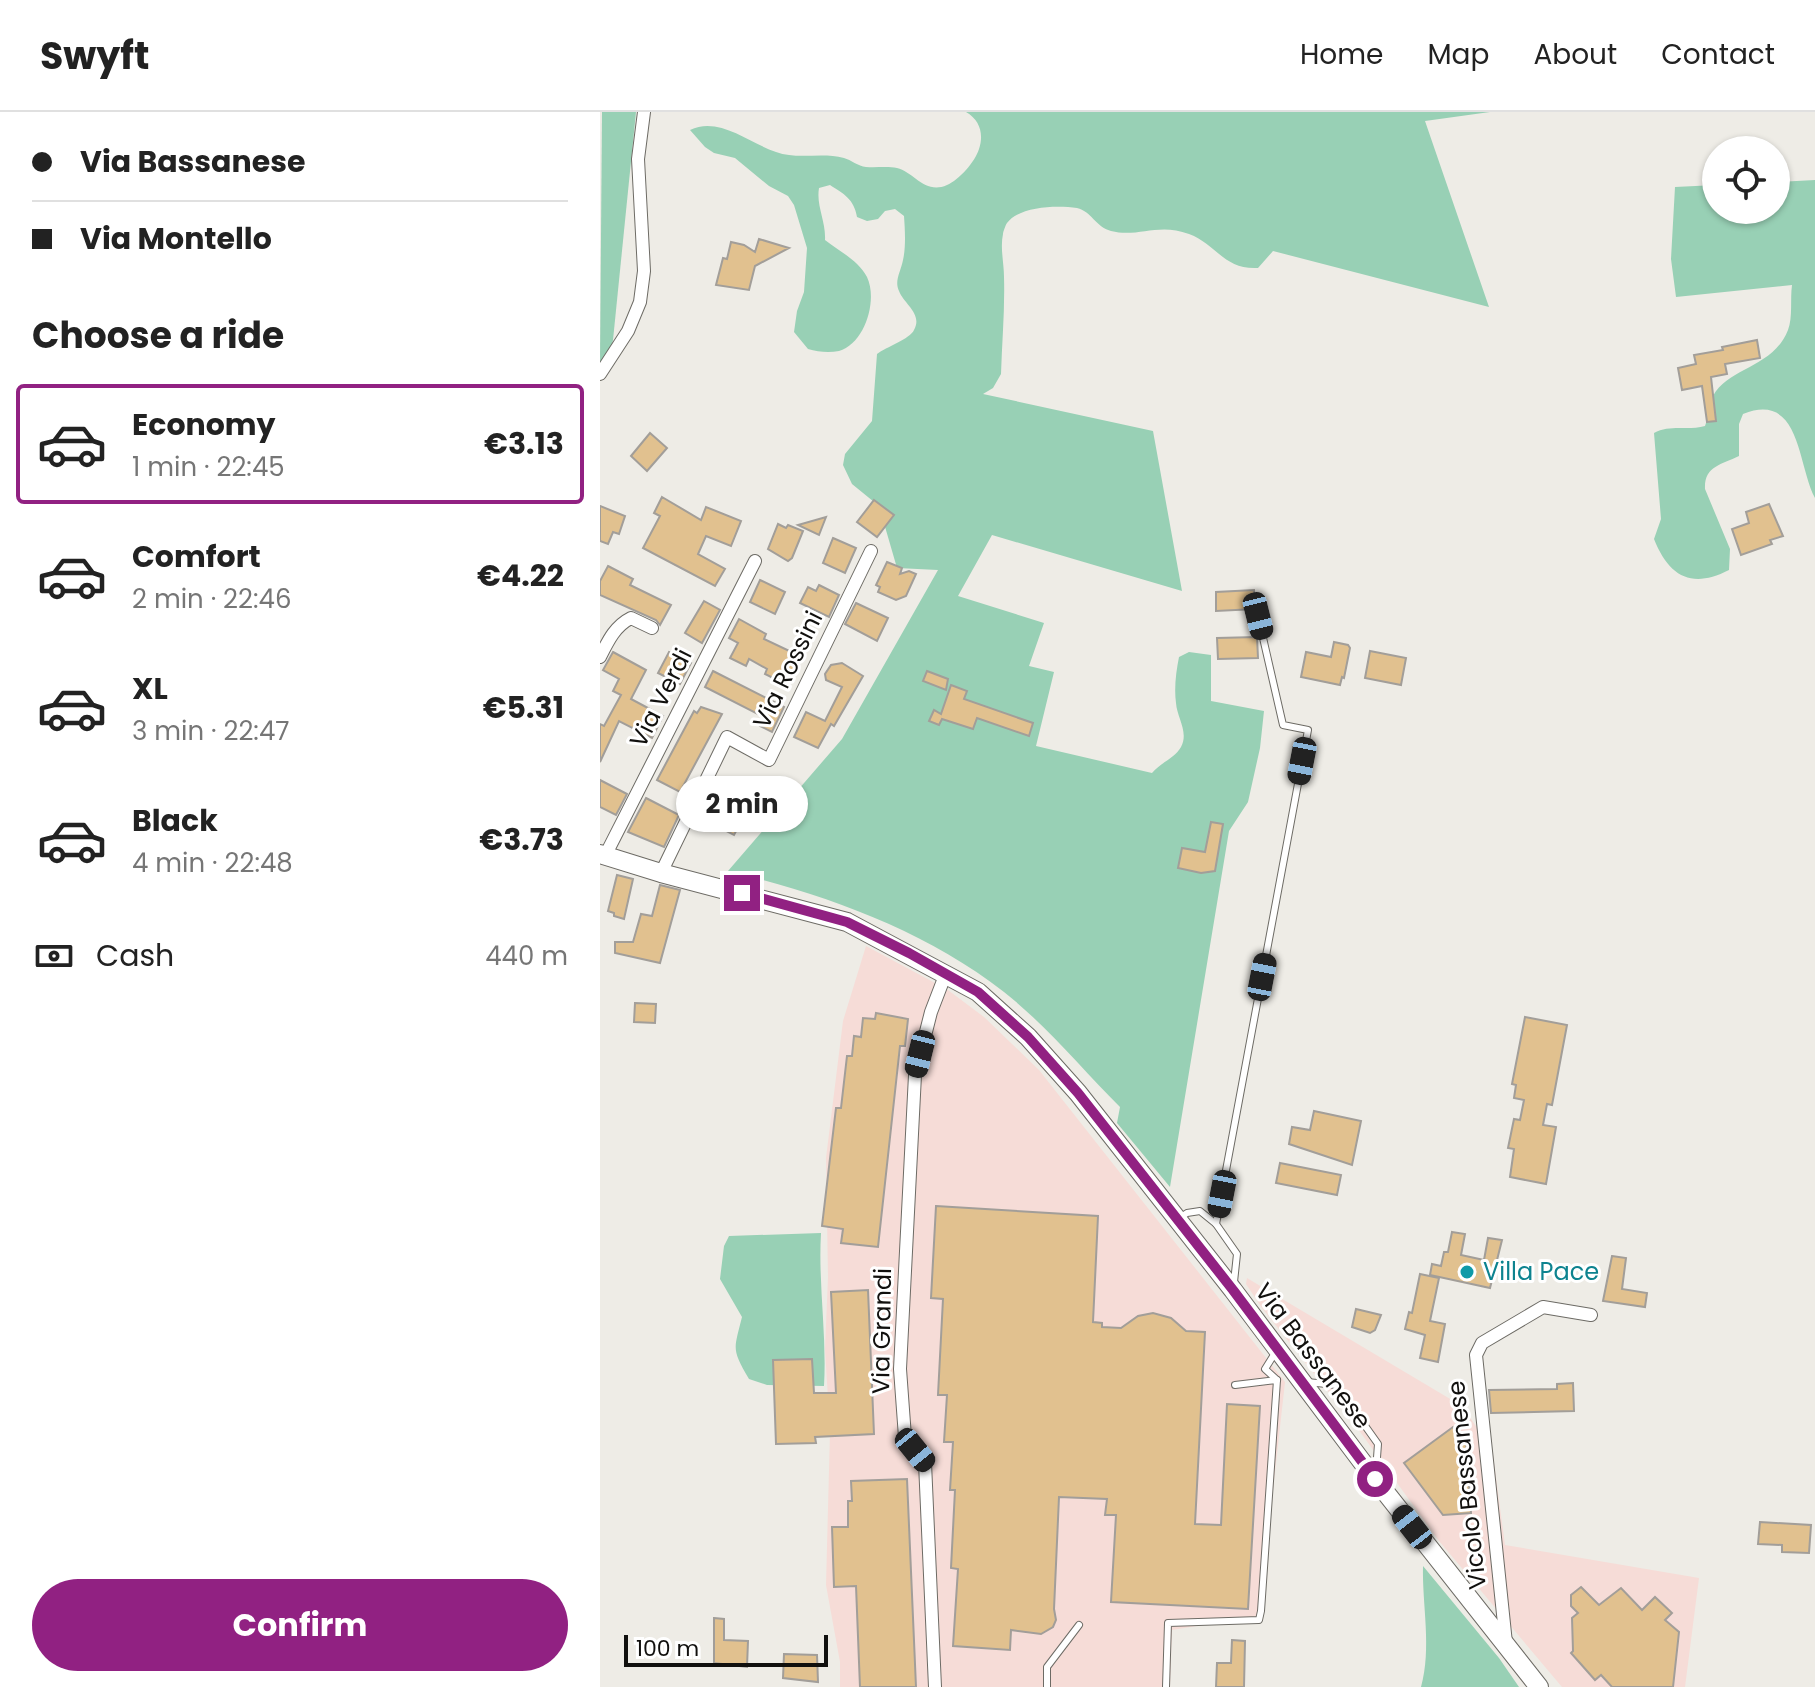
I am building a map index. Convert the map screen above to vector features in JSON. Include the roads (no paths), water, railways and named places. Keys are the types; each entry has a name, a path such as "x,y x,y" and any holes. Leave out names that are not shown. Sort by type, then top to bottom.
{"main road":[{"name":"Via Bassanese","path":"603,855 847,922 978,992 1018,1028 1078,1093 1539,1687"}],"street":[{"path":"600,374 628,331 640,302 644,271 638,159 644,112"},
{"name":"Via Rossini","path":"661,873 727,737 769,760 871,551"},
{"name":"Via Verdi","path":"603,855 755,561"},
{"path":"600,657 612,634 623,622 631,618 652,628"},
{"name":"Via Grandi","path":"935,1687 925,1463 905,1437 900,1369 915,1075 931,1012 946,973"},
{"name":"Vicolo Bassanese","path":"1506,1646 1476,1355 1482,1343 1543,1307 1591,1315"}],"lane":[{"path":"1216,1224 1308,730 1283,725 1258,616"},
{"path":"1178,1220 1187,1213 1200,1211 1216,1224 1237,1254 1233,1290"},
{"path":"1277,1350 1265,1369 1277,1380"},
{"path":"1235,1385 1277,1380"},
{"path":"1166,1687 1168,1623 1259,1620 1277,1380"},
{"path":"1047,1687 1047,1667 1079,1625"}],"place":[{"name":"Villa Pace","path":"1467,1272"}]}
